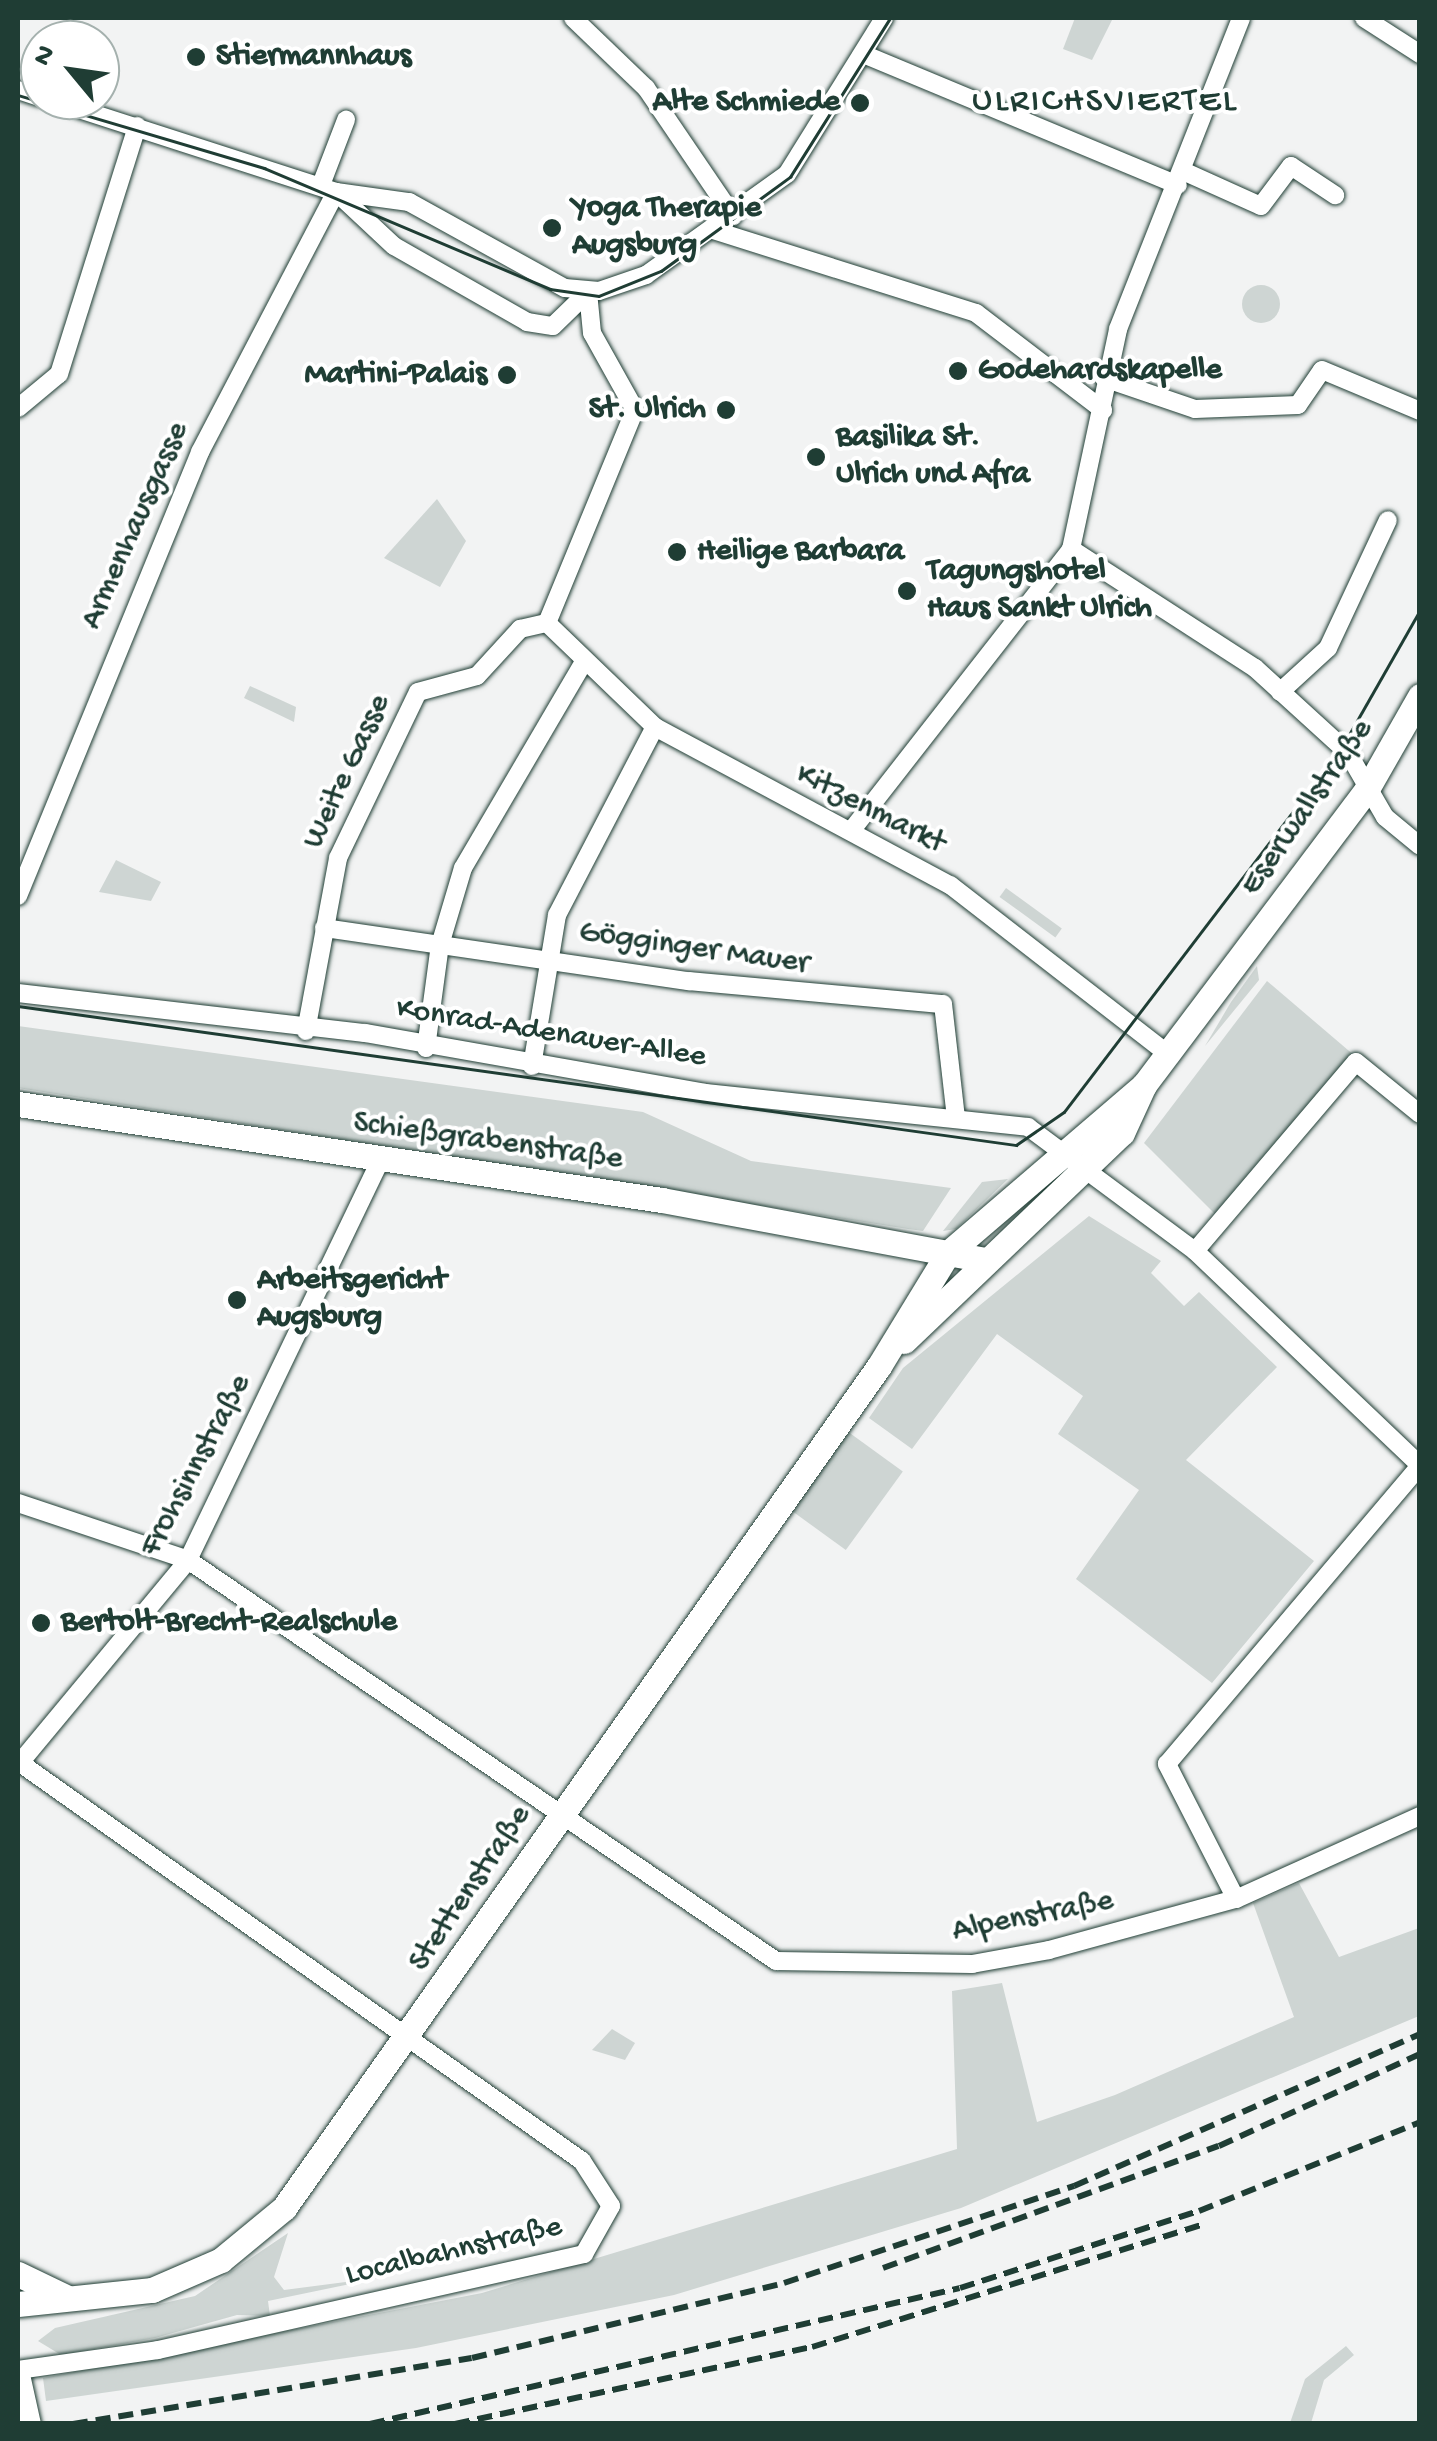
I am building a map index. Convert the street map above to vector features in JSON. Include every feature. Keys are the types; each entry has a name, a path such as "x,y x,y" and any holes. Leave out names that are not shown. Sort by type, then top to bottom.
{"main road":[{"name":"Eserwallstraße","path":"1144,1085 1367,788 1420,696"},
{"name":"Stettenstraße","path":"18,2304 152,2290 250,2238 290,2201 879,1366 948,1253 1144,1085"},
{"name":"Stettenstraße","path":"879,1366 986,1260 1093,1167 1122,1134 1144,1085"},
{"name":"Schießgrabenstraße","path":"18,1104 380,1161 662,1200 986,1260"},
{"path":"18,2274 70,2300"},
{"path":"18,2379 28,2424"}],"street":[{"path":"573,18 646,88 733,216"},
{"path":"328,189 394,246 527,322 553,326 588,292 634,282 733,216 795,165 884,18"},
{"path":"851,831 1071,549 1103,410 1104,378 1241,18"},
{"path":"1364,18 1420,54"},
{"path":"863,54 1261,206 1291,166 1335,195"},
{"path":"117,120 328,189 408,202 588,292"},
{"name":"Armenhausgasse","path":"18,896 200,452 328,189 346,120"},
{"path":"18,408 59,374 137,126"},
{"path":"713,230 976,313 1103,410"},
{"path":"546,623 635,410 592,333 588,292"},
{"path":"1104,378 1195,409 1298,405 1322,370 1420,411"},
{"path":"1280,692 1328,648 1388,520"},
{"path":"1071,549 1280,692 1348,754 1367,788 1420,846"},
{"name":"Kitzenmarkt","path":"546,623 582,665 655,726 950,884 1168,1054"},
{"name":"Weite Gasse","path":"306,1031 338,858 418,692 477,676 520,629 546,623"},
{"path":"426,1048 440,944 481,830 582,665"},
{"path":"532,1066 546,960 585,850 655,726"},
{"name":"Gögginger Mauer","path":"324,928 830,998 943,1004 956,1118"},
{"name":"Konrad-Adenauer-Allee","path":"18,993 532,1066 1028,1126 1069,1149 1195,1251 1420,1466"},
{"path":"1195,1251 1356,1062 1420,1114"},
{"name":"Frohsinnstraße","path":"19,1764 188,1560 380,1161"},
{"path":"1236,1900 1166,1764 1420,1466"},
{"name":"Alpenstraße","path":"18,1503 188,1560 776,1962 988,1962 1236,1900 1420,1816"},
{"name":"Localbahnstraße","path":"18,2370 158,2350 590,2249 610,2218 600,2178 19,1764"}],"shaded area":[{"path":"1075,18 1113,18 1092,60 1063,49"},
{"path":"1261,285 1275,290 1280,304 1275,318 1261,323 1247,318 1242,304 1247,290"},
{"path":"437,499 466,541 440,587 384,558"},
{"path":"250,686 296,707 294,722 244,698"},
{"path":"116,860 161,882 151,901 99,892"},
{"path":"1006,888 1062,929 1055,937 1000,897"},
{"path":"1257,966 1259,980 1205,1046 1231,1002"},
{"path":"1267,981 1355,1056 1215,1214 1144,1143"},
{"path":"18,1026 643,1112 751,1161 951,1188 923,1231 18,1088"},
{"path":"1008,1179 956,1229 943,1231 982,1182"},
{"path":"1089,1216 1161,1261 1151,1273 1184,1306 1199,1292 1277,1367 1186,1460 1314,1561 1212,1683 1076,1579 1139,1490 1058,1434 1083,1396 997,1334 912,1449 869,1418 903,1368"},
{"path":"847,1431 903,1472 846,1550 790,1509"},
{"path":"1299,1883 1339,1957 1419,1928 1419,2016 961,2208 674,2295 416,2348 46,2401 43,2378 482,2293 957,2149 952,1991 1002,1983 1037,2122 1115,2095 1294,2017 1253,1903"},
{"path":"612,2029 635,2043 625,2060 592,2050"},
{"path":"288,2233 274,2277 284,2290 384,2277 268,2301 270,2316 237,2315 155,2338 61,2355 38,2341 55,2328 195,2296"},
{"path":"1346,2346 1354,2355 1324,2380 1311,2423 1290,2423 1305,2379"}],"tram line":[{"path":"18,95 264,168 550,289 599,296 661,271 790,177 890,18"},
{"path":"18,1006 1016,1145 1064,1112 1342,747 1420,610"}],"railway":[{"path":"73,2424 472,2358 784,2283 1074,2186 1420,2034"},
{"path":"883,2268 1219,2146 1420,2054"},
{"path":"370,2424 960,2288 1199,2211 1420,2122"},
{"path":"455,2424 812,2347 1202,2225"},
{"path":"572,2424 804,2424"}],"place":[{"name":"Stiermannhaus","path":"196,57"},
{"name":"Alte Schmiede","path":"860,103"},
{"name":"Yoga Therapie Augsburg","path":"552,228"},
{"name":"Godehardskapelle","path":"958,371"},
{"name":"Martini-Palais","path":"507,375"},
{"name":"St. Ulrich","path":"726,410"},
{"name":"Basilika St. Ulrich und Afra","path":"816,457"},
{"name":"Heilige Barbara","path":"677,552"},
{"name":"Tagungshotel Haus Sankt Ulrich","path":"907,591"},
{"name":"Arbeitsgericht Augsburg","path":"237,1300"},
{"name":"Bertolt-Brecht-Realschule","path":"41,1623"}],"district":[{"name":"ULRICHSVIERTEL","path":"1105,103"}]}
